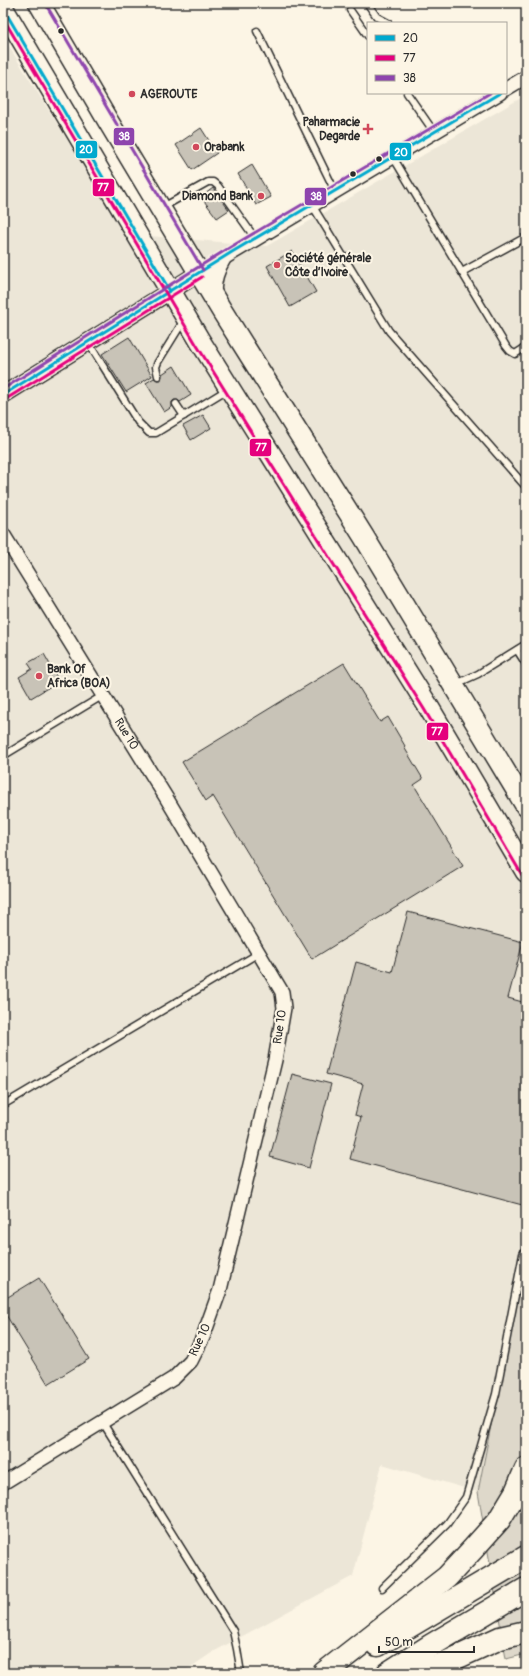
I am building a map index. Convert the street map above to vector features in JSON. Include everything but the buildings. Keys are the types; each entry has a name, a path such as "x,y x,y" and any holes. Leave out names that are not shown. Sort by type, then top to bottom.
{"highway":[{"path":"324,1673 447,1577 499,1520 516,1492 526,1469"},
{"path":"332,1673 526,1556"},
{"path":"388,1673 430,1646 526,1589"},
{"path":"423,1673 500,1638 526,1632"}],"main road":[{"path":"39,3 160,209 364,537 526,806"},
{"path":"3,8 170,291 424,699 526,872"}],"street":[{"path":"507,88 526,77"},
{"path":"3,395 255,238 497,94"},
{"path":"215,299 215,279 220,265 225,257"},
{"name":"Rue 10","path":"3,534 260,952 282,992 284,1008 275,1060 220,1290 203,1338 191,1361 174,1378 104,1423 3,1483"}],"lane":[{"path":"367,3 377,17 386,22"},
{"path":"350,10 367,35"},
{"path":"257,31 335,191"},
{"path":"408,94 434,132"},
{"path":"393,157 510,351 515,354 526,347"},
{"path":"160,209 208,182 213,182 218,186 255,238"},
{"path":"312,205 389,331 526,487"},
{"path":"462,272 526,237"},
{"path":"158,376 156,367 158,362 186,317"},
{"path":"88,342 142,428 148,433 156,433 229,388"},
{"path":"176,404 184,416"},
{"path":"454,685 478,674 526,644"},
{"path":"517,650 526,664"},
{"path":"3,756 102,696"},
{"path":"3,1106 260,952"},
{"path":"382,1588 447,1524 466,1497 496,1394 522,1254 526,1250"},
{"path":"104,1423 232,1631 241,1673"}],"shaded area":[{"path":"3,37 126,234 267,246 526,95 526,1280 517,1292 478,1492 382,1464 353,1576 213,1652 182,1673 3,1673"},
{"path":"526,1280 526,1654 506,1659 478,1492 517,1292"}],"transit line":[{"name":"38","path":"45,3 203,270"},
{"name":"20","path":"3,8 170,291"},
{"name":"77","path":"3,18 196,344 424,709 522,875"},
{"name":"38","path":"3,389 229,248 488,94"},
{"name":"20","path":"3,395 232,252 498,94"},
{"name":"77","path":"6,399 202,277"}],"place":[{"name":"AGEROUTE","path":"132,94"},
{"name":"Paharmacie Degarde","path":"368,129"},
{"name":"Orabank","path":"196,147"},
{"name":"Diamond Bank","path":"261,196"},
{"name":"Société générale Côte d’Ivoire","path":"277,265"},
{"name":"Bank Of Africa (BOA)","path":"39,676"}]}
